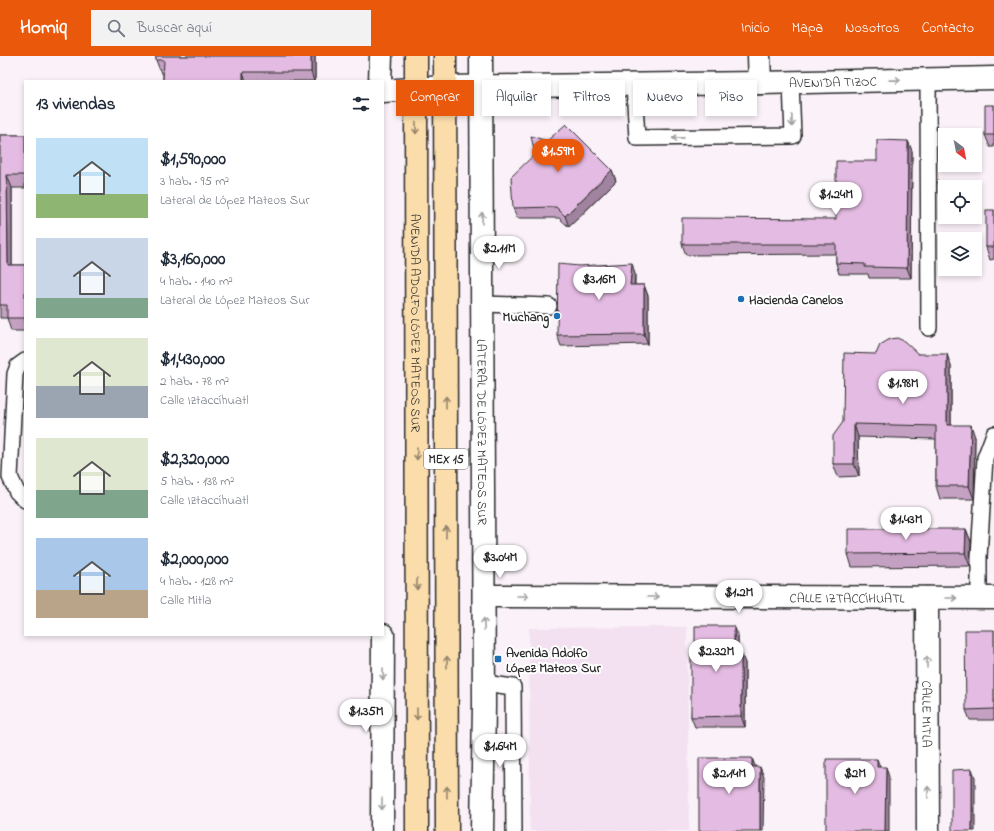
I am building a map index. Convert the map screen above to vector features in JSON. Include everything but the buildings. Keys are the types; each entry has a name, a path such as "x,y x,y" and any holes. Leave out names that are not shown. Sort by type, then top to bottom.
{"main road":[{"path":"380,80 381,56"},
{"name":"AVENIDA ADOLFO LÓPEZ MATEOS SUR","path":"416,56 416,80"},
{"name":"MEX 15","path":"445,56 445,80"},
{"name":"LATERAL DE LÓPEZ MATEOS SUR","path":"482,56 482,80"},
{"path":"759,56 760,83"},
{"name":"AVENIDA TIZOC","path":"697,84 994,78"},
{"name":"AVENIDA TIZOC","path":"551,86 633,85"},
{"name":"AVENIDA TIZOC","path":"474,87 482,87"},
{"name":"AVENIDA TIZOC","path":"384,91 396,90"},
{"name":"AVENIDA ADOLFO LÓPEZ MATEOS SUR","path":"416,116 418,831"},
{"name":"MEX 15","path":"445,116 447,831"},
{"name":"LATERAL DE LÓPEZ MATEOS SUR","path":"482,116 484,596 482,831"},
{"name":"CALLE IZTACCÍHUATL","path":"484,596 986,598"},
{"name":"CALLE MITLA","path":"927,598 928,831"},
{"path":"382,831 383,636"}],"lane":[{"path":"928,80 929,328"},
{"path":"636,116 637,138 793,136 791,82"},
{"path":"482,304 549,306"},
{"path":"24,362 18,366 15,374 10,477 17,492 24,499"},
{"path":"986,598 979,557 985,458 994,434"},
{"path":"484,683 513,687 514,831"}],"shaded area":[{"path":"687,627 689,831 530,831 529,628"}],"place":[{"name":"Hacienda Canelos","path":"741,299"},
{"name":"Muchang","path":"557,316"},
{"name":"Avenida Adolfo López Mateos Sur","path":"498,659"}]}
